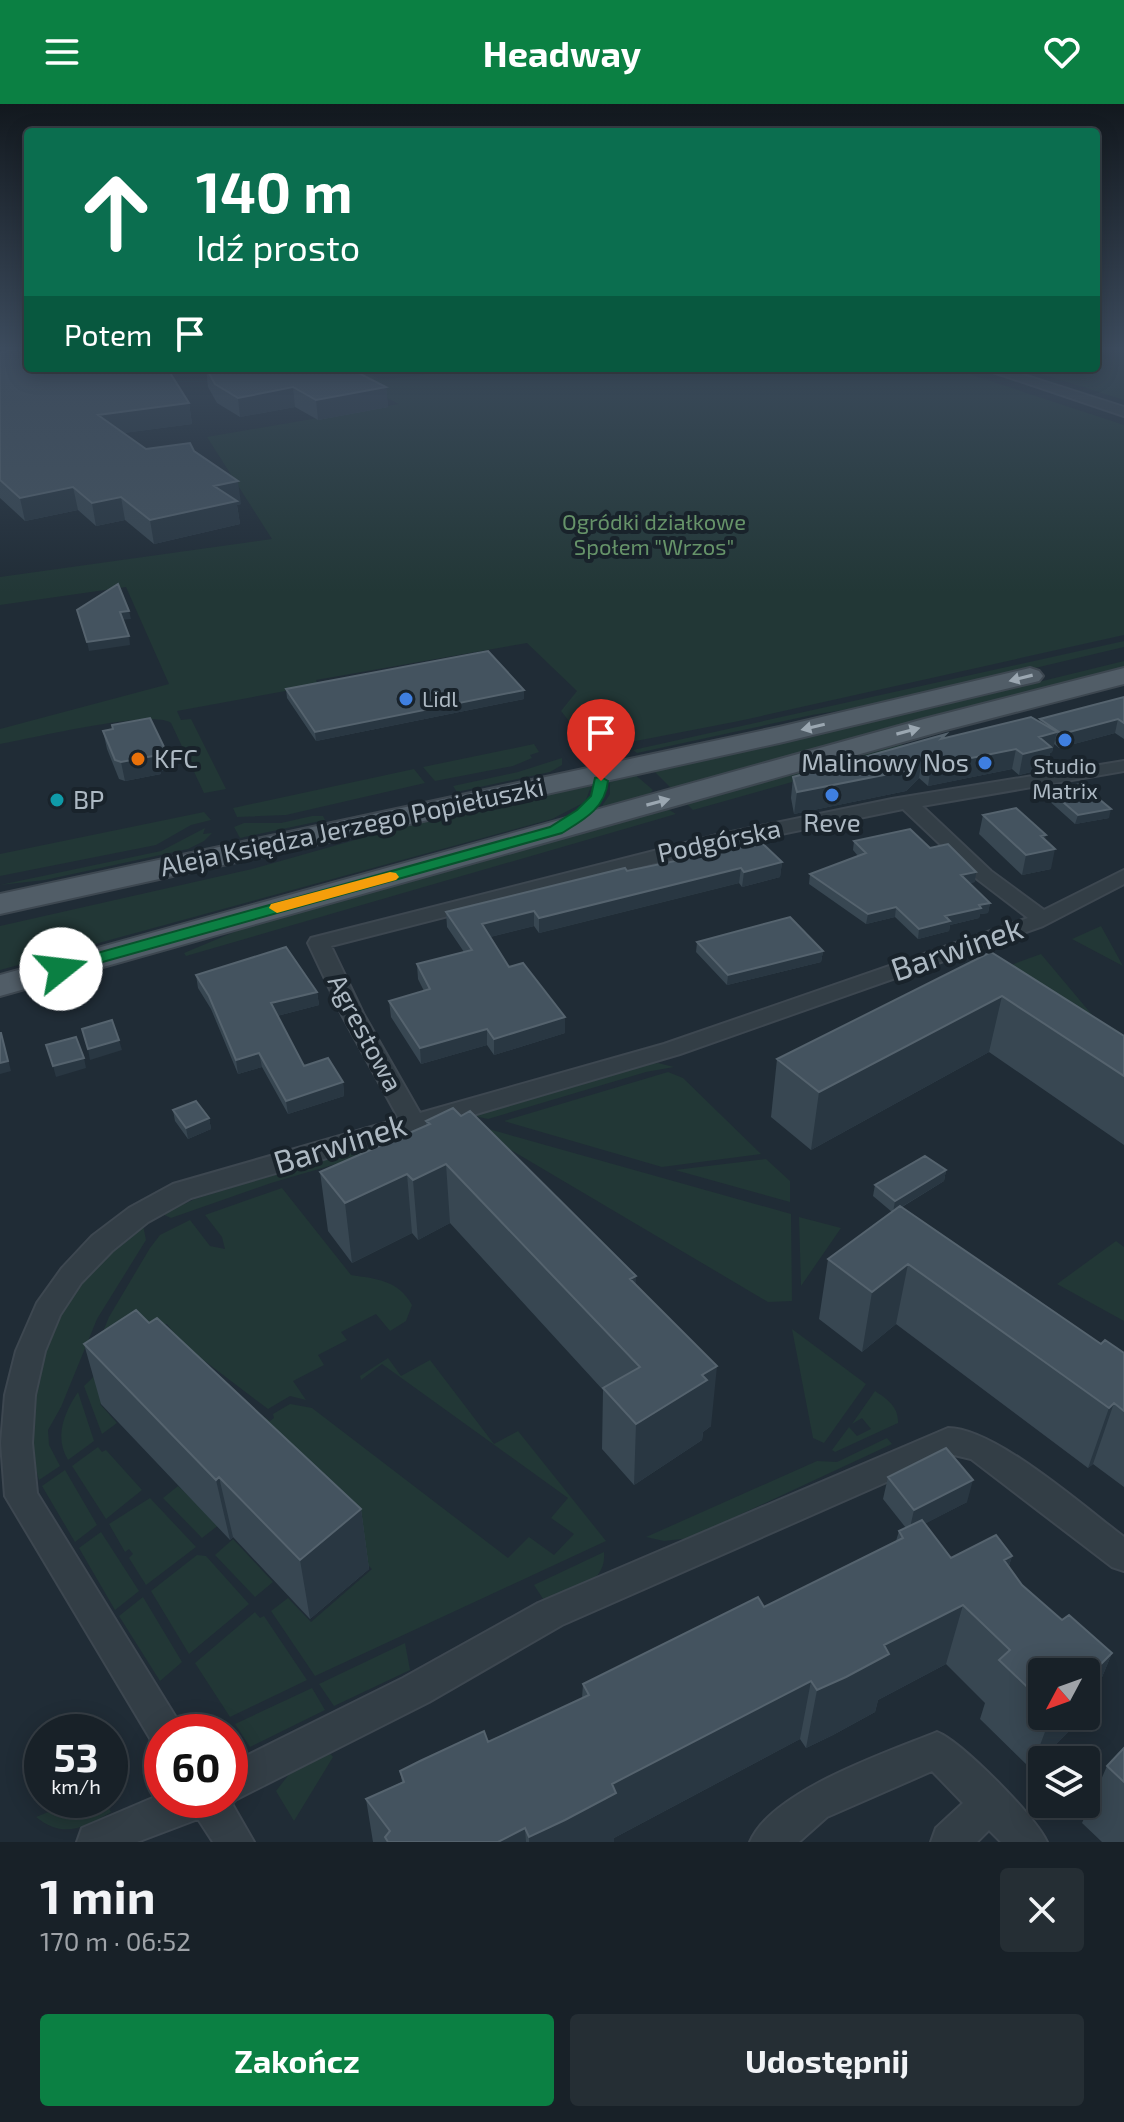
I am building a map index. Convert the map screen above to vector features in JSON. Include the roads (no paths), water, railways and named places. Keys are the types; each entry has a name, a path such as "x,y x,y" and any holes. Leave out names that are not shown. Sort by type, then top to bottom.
{"main road":[{"name":"Aleja Księdza Jerzego Popiełuszki","path":"0,904 779,735 1124,653"},
{"name":"Aleja Księdza Jerzego Popiełuszki","path":"0,986 933,725 1124,676"},
{"path":"556,830 583,813 599,797 602,786 594,774"},
{"path":"0,921 249,866 334,831"}],"street":[{"name":"Podgórska","path":"319,943 656,854 908,803 1124,766"},
{"path":"908,803 984,875 1043,919"},
{"name":"Barwinek","path":"156,1714 21,1496 9,1467 1,1422 6,1372 15,1342 41,1298 65,1269 97,1240 141,1211 182,1191 672,1049 1043,919 1124,876"},
{"name":"Agrestowa","path":"319,943 353,1015 413,1122"},
{"path":"248,1775 416,1690 550,1614 948,1441 961,1441 982,1450 1124,1556"},
{"path":"769,1842 814,1804 937,1750 1028,1842"},
{"path":"950,1842 990,1803"},
{"path":"96,1842 148,1818"},
{"path":"220,1818 235,1842"}],"place":[{"name":"Lidl","path":"406,699"},
{"name":"Studio Matrix","path":"1065,740"},
{"name":"KFC","path":"138,759"},
{"name":"Malinowy Nos","path":"985,763"},
{"name":"Reve","path":"832,795"},
{"name":"BP","path":"57,800"}],"park label":[{"name":"Ogródki działkowe Społem \"Wrzos\"","path":"654,534"}]}
